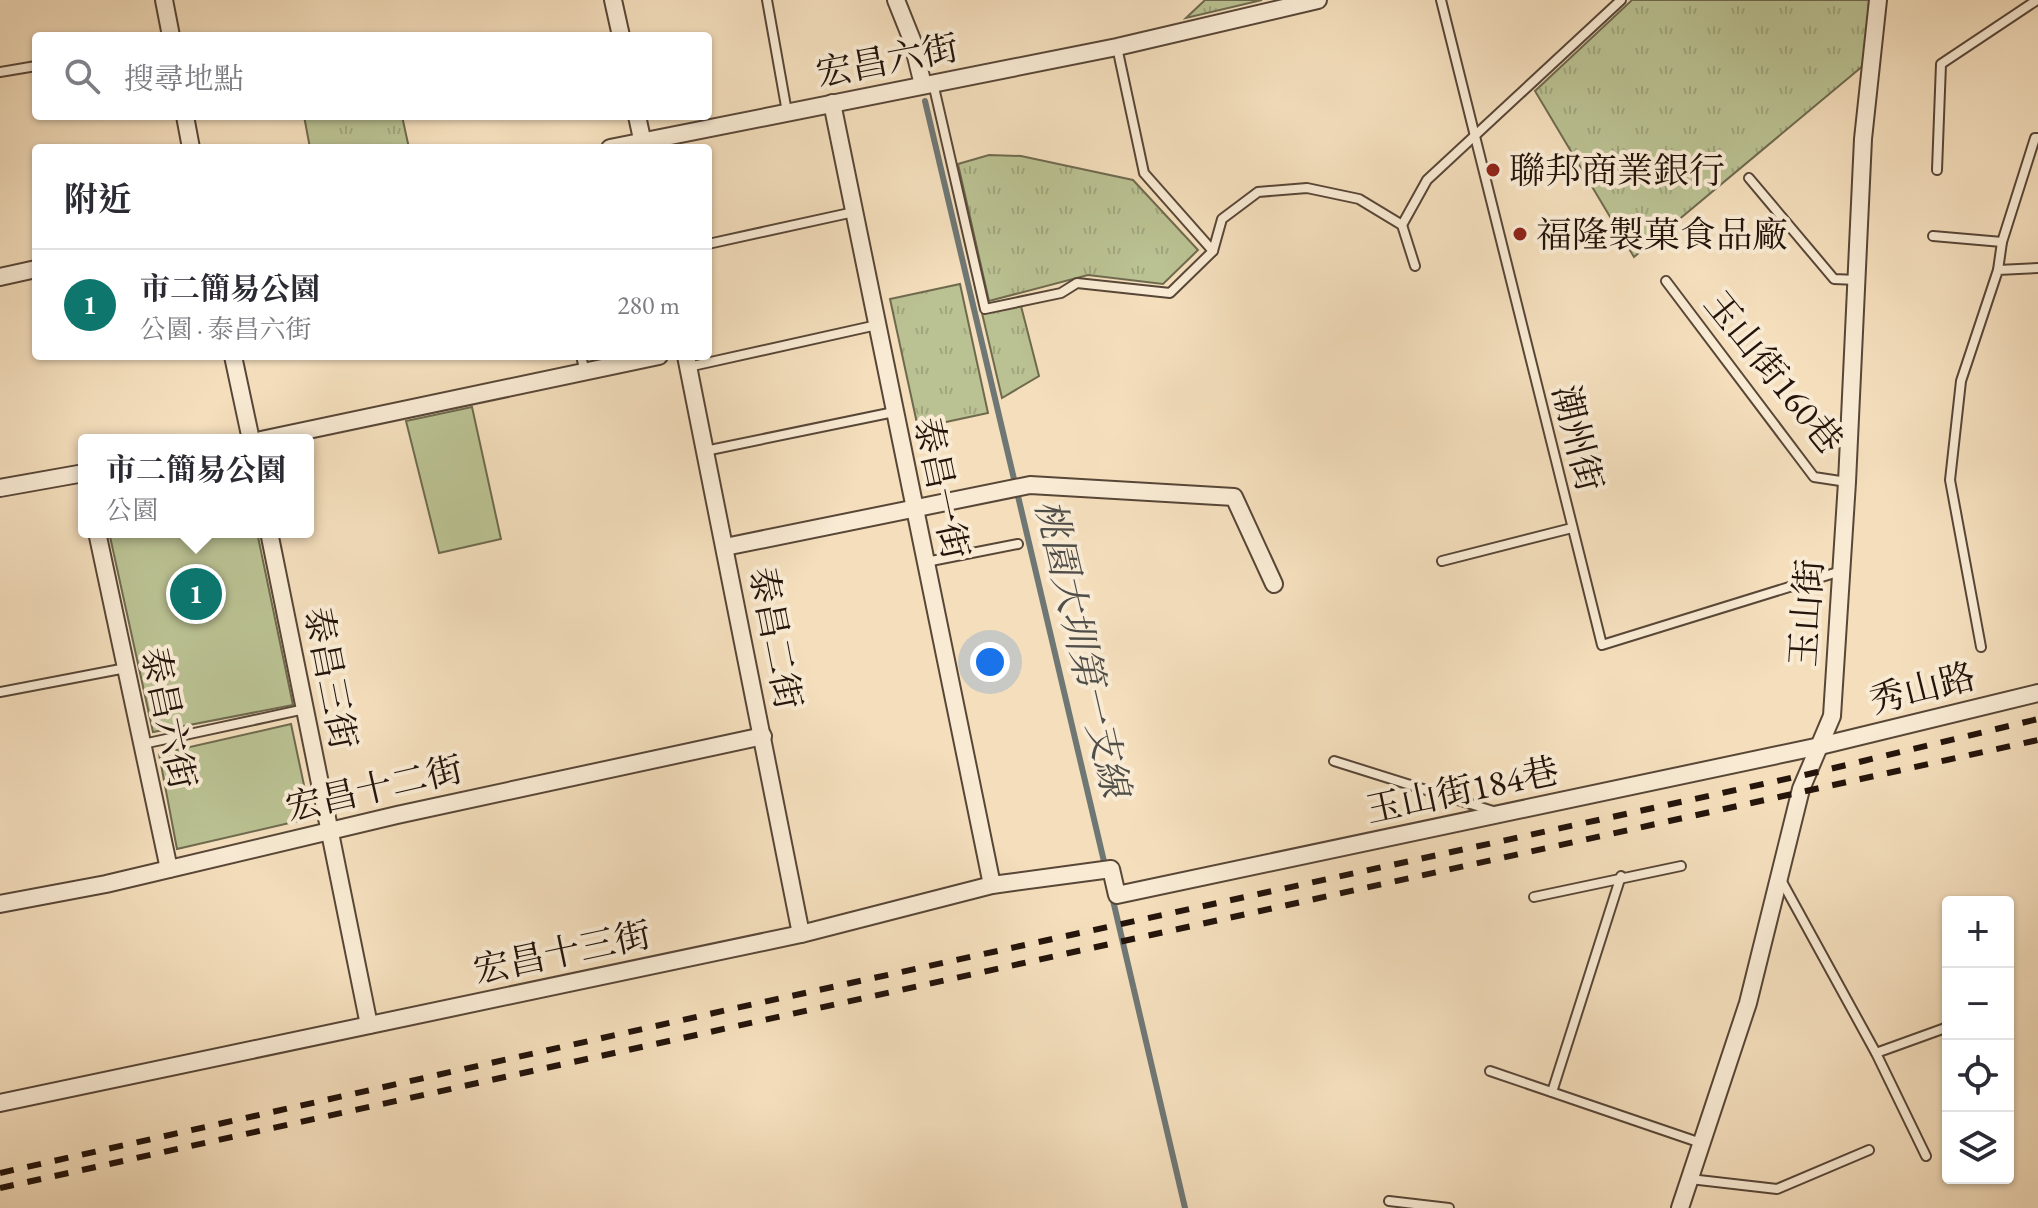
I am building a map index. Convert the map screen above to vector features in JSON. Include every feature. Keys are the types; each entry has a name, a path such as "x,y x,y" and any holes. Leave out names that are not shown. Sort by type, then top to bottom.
{"street":[{"path":"164,0 170,32"},
{"path":"613,0 620,32"},
{"path":"896,0 912,40 922,85"},
{"name":"宏昌六街","path":"647,144 787,112 1117,47 1287,4 1318,0"},
{"name":"玉山街","path":"1680,1208 1748,1003 1801,789 1832,716 1847,482 1863,139 1878,0"},
{"name":"泰昌一街","path":"832,103 992,885"},
{"path":"186,120 190,144"},
{"path":"638,120 643,144"},
{"path":"0,277 32,270"},
{"path":"234,360 250,434"},
{"path":"286,434 583,364 621,360"},
{"name":"泰昌二街","path":"687,362 801,934"},
{"path":"0,488 78,474"},
{"path":"725,547 1018,487 1234,497 1274,584"},
{"name":"泰昌六街","path":"98,538 169,869"},
{"name":"泰昌三街","path":"270,538 369,1025"},
{"name":"秀山路","path":"1820,746 2038,693"},
{"name":"宏昌十二街","path":"0,904 763,736"},
{"name":"玉山街184巷","path":"1117,895 1820,746"},
{"name":"宏昌十三街","path":"0,1103 801,934 992,885 1105,870 1117,895"}],"lane":[{"path":"767,0 787,112"},
{"name":"潮州街","path":"1441,0 1602,645 1841,570"},
{"path":"1402,225 1427,180 1621,0"},
{"path":"1937,170 1941,64 2037,0"},
{"path":"1117,47 1144,173 1213,251"},
{"path":"0,72 32,67"},
{"path":"922,85 985,309 1061,293 1077,283 1170,293 1213,251 1222,219 1258,192 1307,188 1359,199 1402,225 1415,266"},
{"path":"1981,647 1950,480 1961,381 1998,270 2002,242 2035,138 2038,138"},
{"path":"1749,178 1834,279 1857,280"},
{"path":"712,243 854,212"},
{"path":"1933,236 2002,242"},
{"path":"1998,270 2038,268"},
{"name":"玉山街160巷","path":"1666,281 1814,477 1847,482"},
{"path":"712,357 877,325"},
{"path":"705,451 894,412"},
{"path":"1442,561 1572,528"},
{"path":"925,562 1018,544"},
{"path":"0,692 126,668"},
{"path":"142,744 305,709"},
{"path":"1334,761 1503,814"},
{"path":"1534,897 1621,876 1681,866"},
{"path":"1552,1092 1621,876"},
{"path":"1779,876 1876,1053 1926,1156"},
{"path":"1876,1053 1942,1029"},
{"path":"1490,1071 1701,1143"},
{"path":"1689,1179 1777,1189 1869,1150"},
{"path":"1389,1201 1449,1208"}],"green space":[{"path":"1205,0 1262,0 1186,18"},
{"path":"1632,0 1869,0 1864,65 1634,257 1535,91"},
{"path":"305,120 403,120 408,144 309,144"},
{"path":"989,155 1021,156 1133,180 1198,250 1163,284 1088,275 989,301 958,164"},
{"path":"960,284 988,413 918,428 890,299"},
{"path":"1021,306 1039,376 1002,398 982,313"},
{"path":"472,407 501,539 439,553 406,421"},
{"path":"110,538 258,538 293,705 153,732"},
{"path":"291,724 311,818 177,849 159,754"}],"waterway":[{"name":"桃園大圳第一支線","path":"925,101 1106,870"},
{"name":"桃園大圳第一支線","path":"1112,896 1185,1208"}],"railway":[{"path":"0,1173 736,1008 1809,774 2038,719"},
{"path":"0,1188 2038,740"}],"place":[{"name":"聯邦商業銀行","path":"1493,170"},
{"name":"福隆製菓食品廠","path":"1520,234"},
{"name":"市二簡易公園","path":"196,594"}]}
